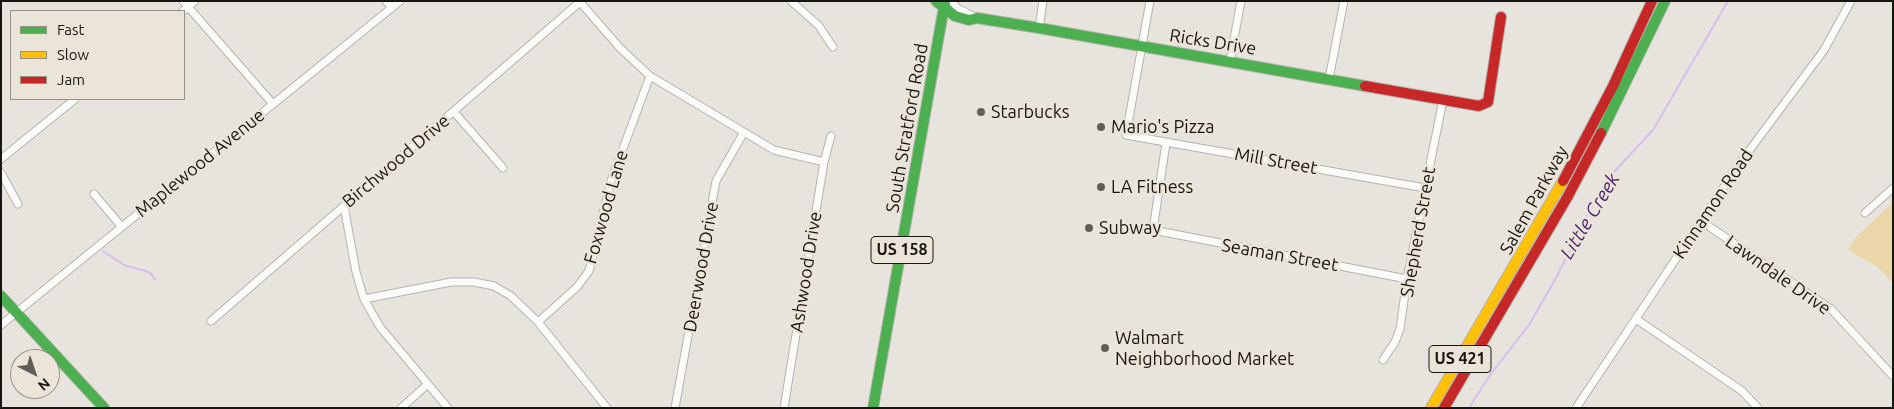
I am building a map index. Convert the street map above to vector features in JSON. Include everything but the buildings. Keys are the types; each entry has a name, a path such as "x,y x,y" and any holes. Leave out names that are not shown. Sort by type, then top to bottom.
{"main road":[{"path":"936,1 945,6"},
{"name":"Salem Parkway","path":"1431,408 1558,191 1608,95 1652,1"},
{"name":"Salem Parkway","path":"1444,408 1568,196 1623,91 1665,1"},
{"name":"Ricks Drive","path":"945,6 955,16 969,20 977,18 1039,28 1480,106 1488,102 1501,17"},
{"name":"South Stratford Road","path":"873,408 945,6"},
{"path":"1,296 104,408"}],"street":[{"path":"195,1 184,7 273,104"},
{"path":"386,1 392,8"},
{"name":"Maplewood Avenue","path":"1,325 400,1"},
{"path":"580,1 620,48 650,76 774,150 824,162"},
{"name":"Birchwood Drive","path":"211,321 580,1"},
{"path":"791,1 819,26 833,47"},
{"name":"Ricks Drive","path":"952,1 957,8 977,18"},
{"path":"1039,28 1043,1"},
{"path":"1142,46 1150,1"},
{"path":"1230,61 1241,1"},
{"path":"1329,79 1344,1"},
{"name":"Kinnamon Road","path":"1576,408 1761,134 1824,50 1851,1"},
{"name":"Mill Street","path":"1142,46 1126,135 1425,188"},
{"name":"Foxwood Lane","path":"538,322 577,287 589,271 611,181 650,76"},
{"path":"1,159 74,100"},
{"name":"Shepherd Street","path":"1383,360 1400,329 1407,278 1443,100"},
{"path":"454,112 503,168"},
{"name":"Deerwood Drive","path":"675,408 716,181 744,132"},
{"name":"Ashwood Drive","path":"784,408 824,162 831,136"},
{"name":"Seaman Street","path":"1166,143 1153,230 1407,278"},
{"path":"1,173 18,204"},
{"path":"1865,213 1893,188"},
{"path":"94,194 121,226"},
{"path":"344,206 356,272 364,299 380,327 448,408"},
{"name":"Lawndale Drive","path":"1701,221 1830,309 1893,376"},
{"path":"364,299 451,282 474,282 494,286 511,296 538,322 607,408"},
{"path":"1636,319 1742,391 1758,408"},
{"path":"401,408 428,384"}],"shaded area":[{"path":"1893,202 1893,284 1879,268 1848,250 1856,237"}],"waterway":[{"name":"Little Creek","path":"1469,408 1490,375 1529,325 1557,276 1595,200 1611,175 1653,130 1728,1"},
{"path":"103,251 124,265 149,272 155,279"}],"traffic: fast":[{"path":"936,1 955,16 969,20 977,18 1039,28 1365,86"},
{"path":"873,408 945,1"},
{"path":"1601,133 1665,1"},
{"path":"1,296 104,408"}],"traffic: slow":[{"path":"1431,408 1563,181"}],"traffic: jam":[{"path":"1563,181 1613,86 1652,1"},
{"path":"1365,86 1479,106 1488,102 1501,17"},
{"path":"1444,408 1568,196 1601,133"}],"place":[{"name":"Starbucks","path":"981,112"},
{"name":"Mario's Pizza","path":"1101,127"},
{"name":"LA Fitness","path":"1101,187"},
{"name":"Subway","path":"1089,228"},
{"name":"Walmart Neighborhood Market","path":"1105,348"}]}
